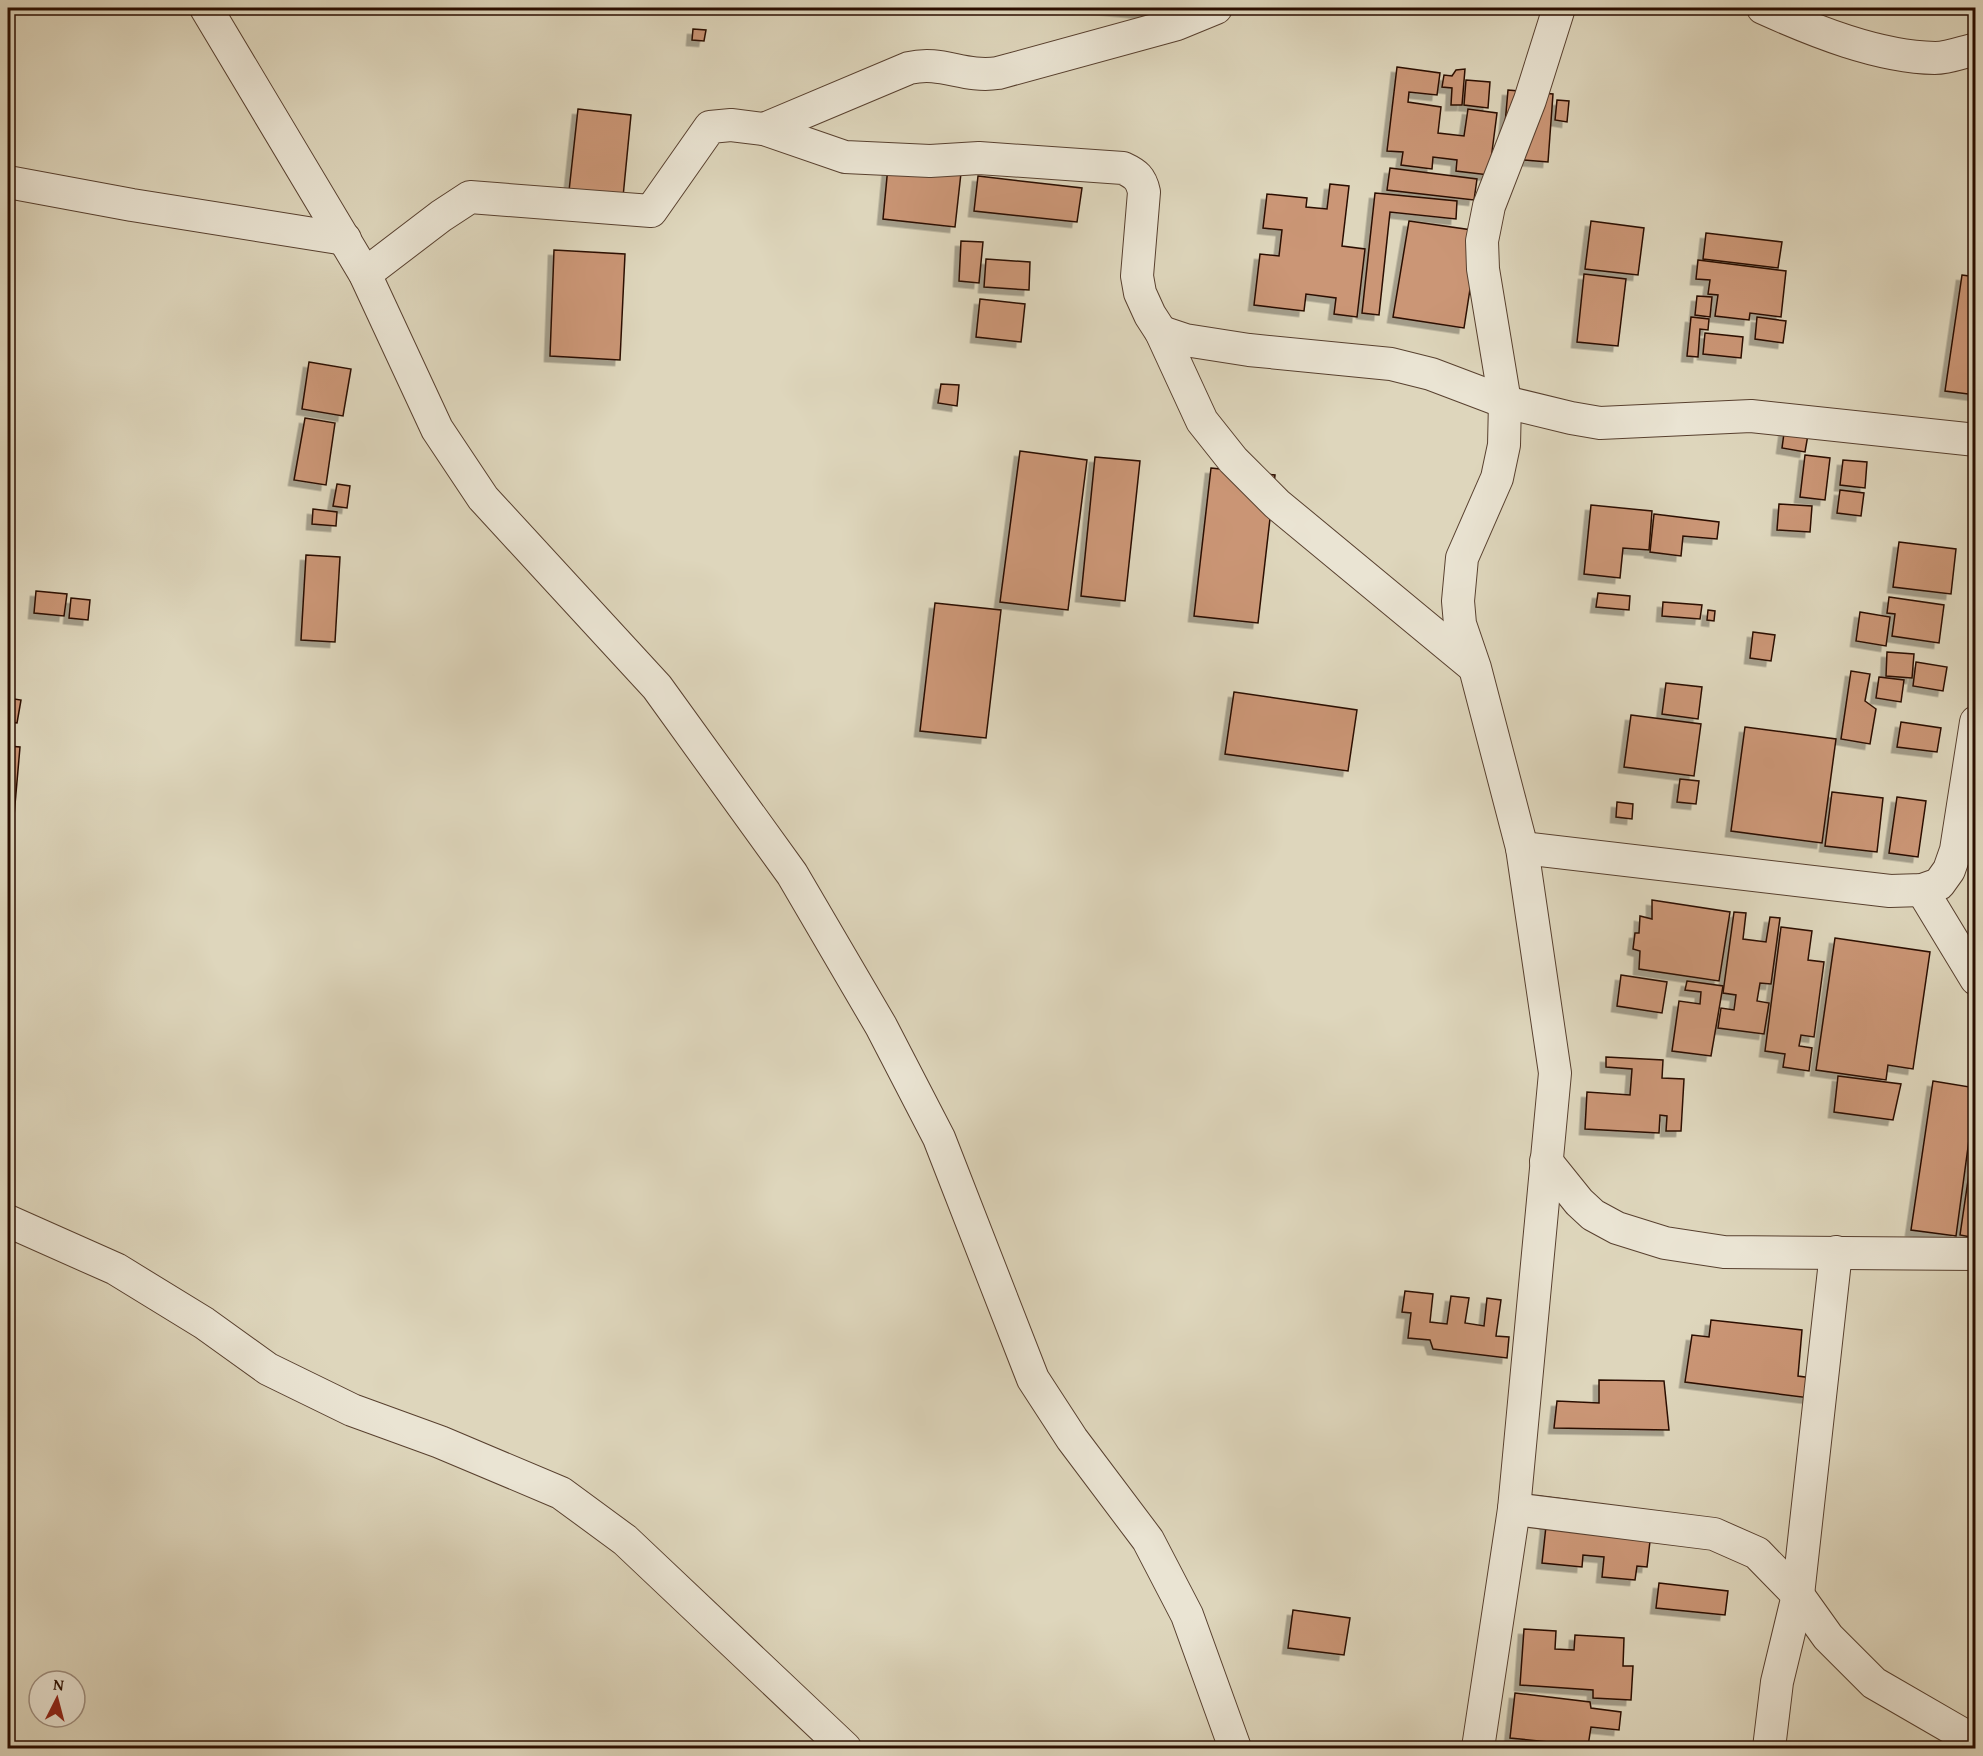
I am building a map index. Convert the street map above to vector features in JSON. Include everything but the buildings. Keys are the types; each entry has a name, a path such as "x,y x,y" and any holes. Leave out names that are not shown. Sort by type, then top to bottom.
{"street":[{"path":"206,8 365,274 437,429 483,498 657,687 792,874 870,1005 939,1138 1032,1379 1072,1439 1148,1540 1187,1616 1235,1749"},
{"path":"764,129 909,68 935,65 972,74 998,73 1177,24 1216,8"},
{"path":"1478,1749 1514,1509 1555,1073 1522,848 1475,668 1460,624 1458,601 1462,558 1497,478 1504,445 1505,402 1483,269 1482,241 1489,206 1530,100 1559,8"},
{"path":"1763,8 1812,30 1889,53 1937,58 1976,49"},
{"path":"365,274 441,216 470,197 651,211 710,128 730,125 764,129 845,157 930,161 980,158 1123,168 1134,172 1141,180 1144,192 1137,276 1140,293 1161,332 1202,421 1233,460 1277,504 1475,668"},
{"path":"8,182 132,205 345,239"},
{"path":"1161,332 1185,340 1249,350 1391,364 1431,374 1505,402 1600,423 1751,416 1976,440"},
{"path":"1522,848 1890,891 1922,890 1939,884 1966,845 1976,722"},
{"path":"1922,890 1976,979"},
{"path":"1546,1161 1593,1215 1617,1228 1665,1243 1724,1252 1976,1254"},
{"path":"8,1221 116,1269 204,1323 268,1369 352,1410 440,1442 561,1493 625,1540 845,1749"},
{"path":"1769,1749 1777,1682 1798,1595 1836,1252"},
{"path":"1514,1509 1714,1534 1757,1553 1798,1595 1828,1637 1874,1683 1976,1742"}]}
